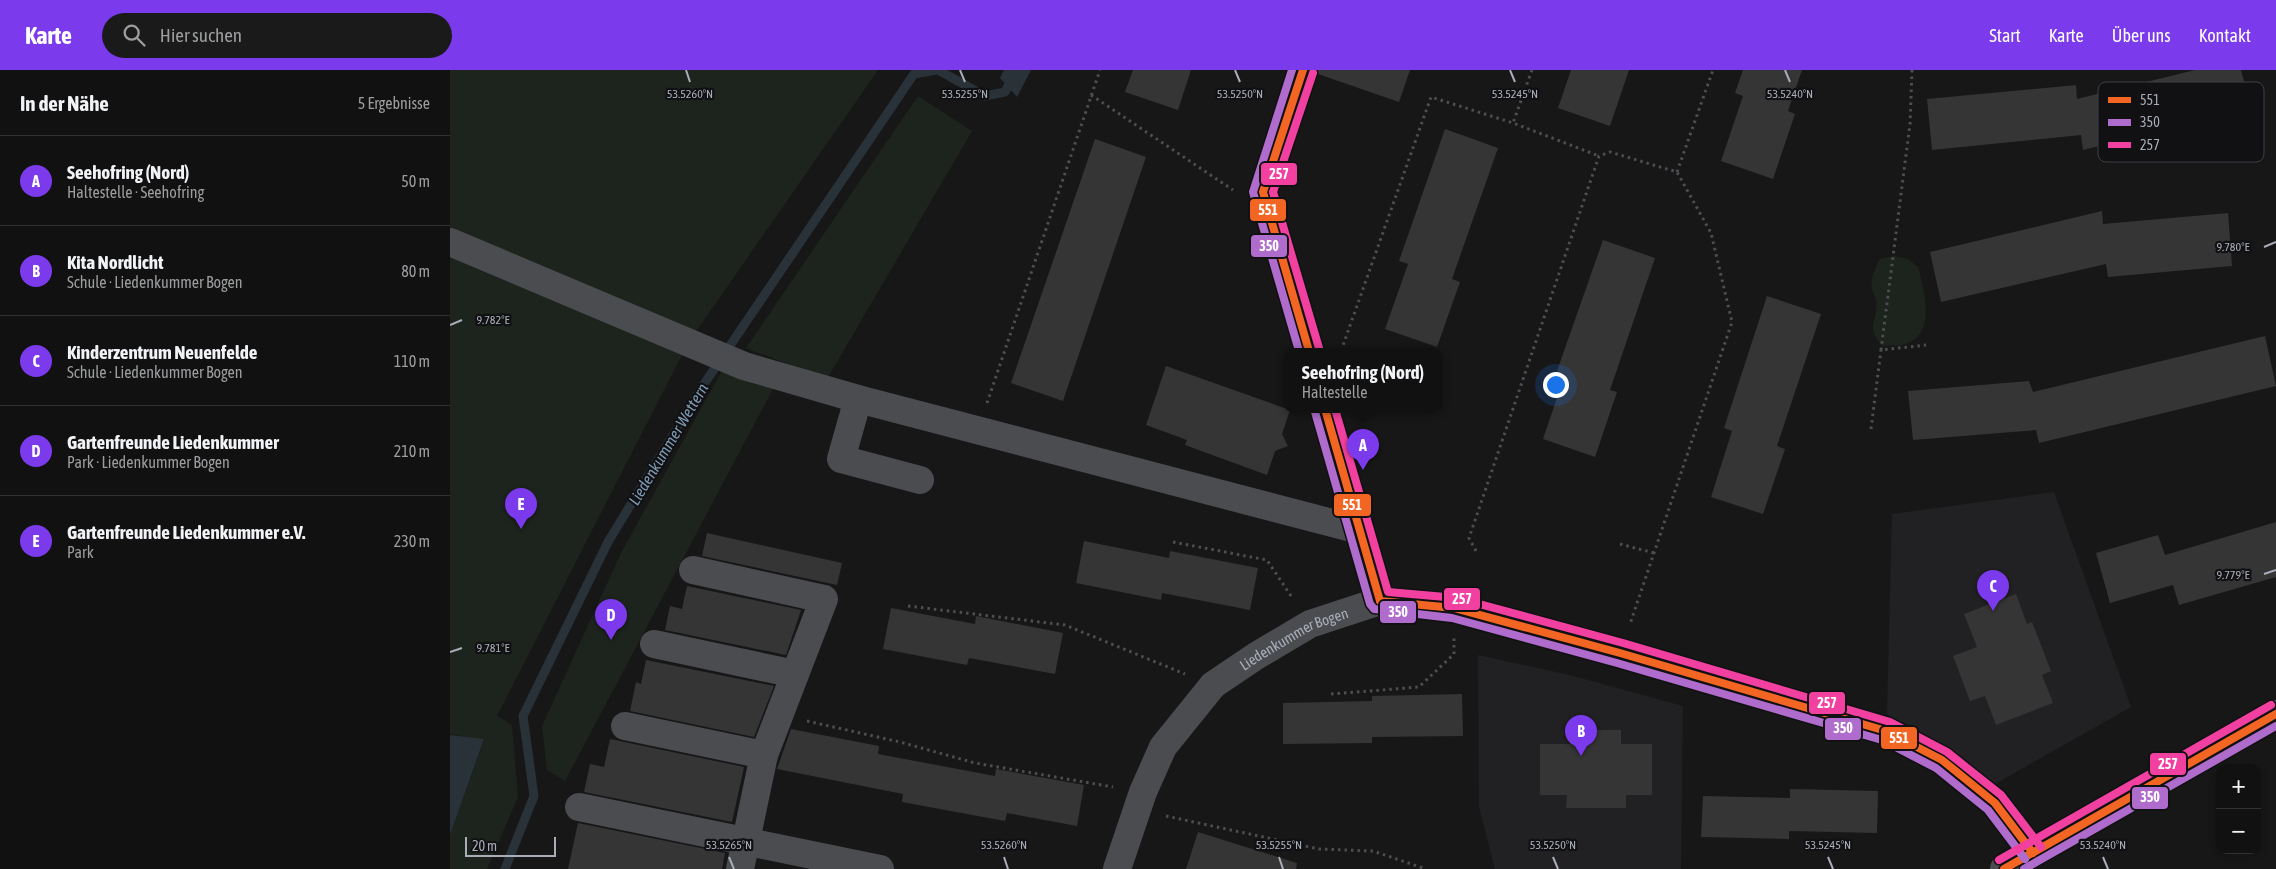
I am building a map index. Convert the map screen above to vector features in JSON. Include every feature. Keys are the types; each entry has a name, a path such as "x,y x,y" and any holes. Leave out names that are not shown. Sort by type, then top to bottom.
{"street":[{"path":"1303,70 1263,192 1308,348"},
{"path":"450,242 744,366 858,399 1359,530"},
{"path":"858,399 842,459 920,480"},
{"path":"1326,413 1380,601"},
{"path":"693,570 824,599 764,756 753,844 740,869"},
{"name":"Liedenkummer Bogen","path":"1117,869 1139,801 1164,747 1213,685 1256,656 1310,624 1380,601 1454,608 1886,731 1942,760 1996,803 2033,853"},
{"path":"654,644 795,674"},
{"path":"2004,869 2276,714"},
{"path":"625,726 764,756"},
{"path":"579,807 880,869"}],"path":[{"path":"978,430 1100,70"},
{"path":"1513,123 1532,70"},
{"path":"1677,172 1713,70"},
{"path":"1871,429 1910,124 1912,70"},
{"path":"1091,96 1238,193 1263,192"},
{"path":"1342,348 1431,97 1513,123 1599,156 1610,152 1677,172 1711,233 1732,322 1620,654"},
{"path":"1476,551 1469,538 1599,156"},
{"path":"1881,350 1926,346"},
{"path":"1173,542 1267,560 1310,624"},
{"path":"1620,544 1654,553"},
{"path":"908,606 1065,625 1213,685"},
{"path":"1331,694 1419,687 1454,654 1454,608"},
{"path":"779,715 900,742 975,763 1139,801 1319,849 1373,851 1426,869"}],"shaded area":[{"path":"450,70 878,70 688,343 497,716 512,725 518,797 487,869 450,869 450,835 484,740 450,734"},
{"path":"1004,70 1031,70 1017,97 1000,78"},
{"path":"918,96 972,131 827,379 746,348"},
{"path":"1894,256 1908,259 1918,267 1926,313 1920,333 1913,340 1902,345 1882,346 1873,328 1876,299 1872,289 1872,277 1880,259"},
{"path":"724,367 774,387 565,781 547,770 542,726 621,553"},
{"path":"2054,492 2131,707 1995,784 1887,714 1892,514"},
{"path":"1478,655 1570,675 1683,706 1681,869 1495,869 1479,807"},
{"path":"450,735 484,739 450,835"}],"building":[{"path":"1133,70 1191,70 1178,110 1125,92"},
{"path":"1318,70 1410,70 1399,102 1318,74"},
{"path":"1571,70 1629,70 1610,126 1558,108"},
{"path":"1743,70 1802,70 1788,111 1795,114 1773,179 1721,161 1743,96 1735,93"},
{"path":"2195,70 2241,70 2244,82 2146,82"},
{"path":"2076,85 2077,99 2098,94 2098,146 2083,150 2081,135 1932,150 1927,99"},
{"path":"1445,129 1498,148 1452,279 1460,282 1437,347 1385,329 1408,264 1399,261"},
{"path":"1095,139 1146,157 1063,401 1011,383"},
{"path":"2102,211 2103,224 2228,213 2232,266 2108,277 2106,264 1941,302 1930,252"},
{"path":"1603,240 1655,258 1610,390 1617,392 1595,457 1543,439 1565,374 1557,371"},
{"path":"1767,296 1821,314 1777,446 1785,449 1763,514 1711,497 1732,431 1724,428"},
{"path":"2265,336 2276,386 2039,443 2036,430 1913,440 1908,391 2029,381 2033,392"},
{"path":"1166,366 1284,408 1284,413 1289,413 1282,434 1288,446 1275,451 1267,475 1185,445 1187,440 1146,425"},
{"path":"2276,522 2276,577 2179,605 2173,585 2110,603 2096,553 2158,535 2165,555"},
{"path":"707,533 842,563 837,585 702,556"},
{"path":"1084,541 1169,558 1170,551 1258,568 1250,610 1162,593 1161,600 1076,583"},
{"path":"687,586 801,610 786,655 665,630 670,606 682,609"},
{"path":"2016,594 2027,624 2032,622 2051,671 2042,675 2053,703 1996,725 1985,696 1970,701 1953,656 1977,647 1964,614"},
{"path":"891,608 975,624 976,616 1063,633 1055,674 969,658 967,665 883,649"},
{"path":"646,660 774,686 754,737 630,711 636,682 641,684"},
{"path":"1462,694 1463,736 1372,737 1372,743 1283,744 1283,703 1372,701 1372,696"},
{"path":"791,729 879,746 878,754 995,776 996,769 1084,785 1077,826 1007,813 1005,821 902,802 903,794 777,769"},
{"path":"1571,730 1621,730 1621,744 1652,744 1652,795 1626,795 1626,808 1566,808 1567,795 1540,795 1540,744 1570,744"},
{"path":"610,739 744,767 732,822 584,792 590,764 604,767"},
{"path":"1790,789 1878,791 1877,833 1789,831 1789,839 1701,837 1703,796 1790,798"},
{"path":"578,823 725,853 722,869 568,869"},
{"path":"1198,832 1297,863 1296,869 1186,869"}],"waterway":[{"name":"Liedenkummer Wettern","path":"505,869 534,796 523,716 608,542 702,387 914,74 936,70"},
{"name":"Liedenkummer Wettern","path":"938,70 985,96 1005,92 1016,70"}],"transit line":[{"name":"350","path":"1292,70 1253,192 1298,348"},
{"name":"551","path":"1303,70 1263,192 1308,348"},
{"name":"257","path":"1313,73 1273,192 1319,348"},
{"name":"350","path":"1315,413 1370,604 1374,609 1452,618 1617,663 1882,740 1936,768 1988,810 2025,859"},
{"name":"551","path":"1326,413 1380,601"},
{"name":"257","path":"1336,413 1388,592 1457,598 1623,643 1890,722 1947,752 2001,795 2041,847"},
{"name":"551","path":"1380,601 1454,608 1620,653 1886,731 1942,760 1995,803 2033,853"},
{"name":"257","path":"1999,860 2271,705"},
{"name":"551","path":"2004,869 2276,714"},
{"name":"350","path":"2024,869 2276,726"}],"place":[{"name":"Seehofring (Nord)","path":"1363,470"},
{"name":"Gartenfreunde Liedenkummer e.V.","path":"521,529"},
{"name":"Kinderzentrum Neuenfelde","path":"1993,611"},
{"name":"Gartenfreunde Liedenkummer","path":"611,640"},
{"name":"Kita Nordlicht","path":"1581,756"}]}
